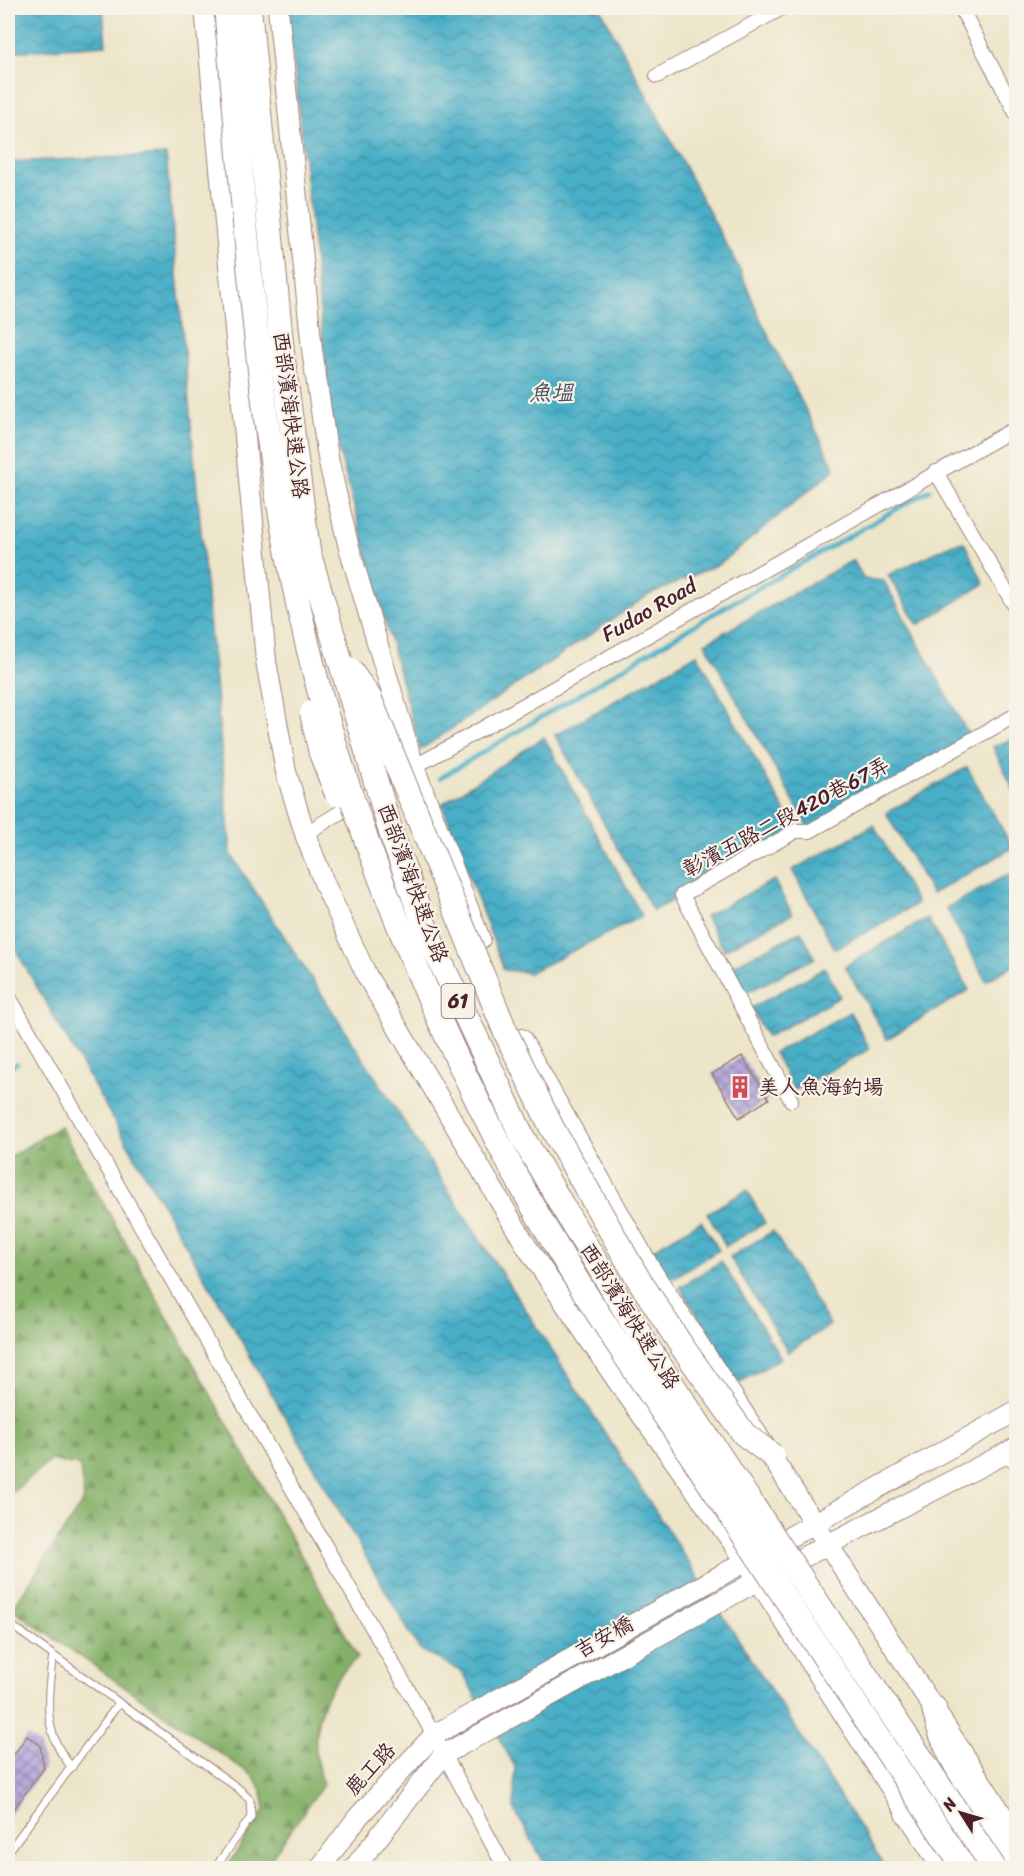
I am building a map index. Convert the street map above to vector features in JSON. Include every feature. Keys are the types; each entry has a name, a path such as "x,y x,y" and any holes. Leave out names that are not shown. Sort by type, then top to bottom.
{"highway":[{"name":"西部濱海快速公路","path":"226,8 258,356 288,558 309,651 338,751 406,945 501,1148 585,1295 964,1869"},
{"name":"西部濱海快速公路","path":"249,8 282,353 308,551 392,836 429,935 523,1138 652,1354 994,1869"},
{"path":"309,651 309,697 321,753 394,949 492,1155 581,1305 678,1444 702,1498"},
{"path":"337,651 369,697 501,1023 552,1128 636,1275 681,1345 744,1434 773,1456"},
{"path":"934,1708 936,1722 959,1770 1017,1857"},
{"path":"907,1813 919,1823 955,1869"}],"street":[{"path":"205,8 266,661 286,772 305,834 367,976 527,1247 616,1379 746,1561 942,1869"},
{"path":"278,8 312,350 328,458 348,544 414,767 516,1029 649,1267 1017,1836"},
{"path":"657,76 782,8"},
{"path":"961,8 1017,113"},
{"name":"Fudao Road","path":"305,834 414,767 1017,428"},
{"path":"936,472 1017,608"},
{"name":"彰濱五路二段420巷67弄","path":"791,1100 682,896 796,831 810,831 1017,715"},
{"path":"8,995 434,1734 443,1755 505,1869"},
{"name":"吉安橋","path":"466,1715 1017,1412"},
{"name":"吉安橋","path":"443,1755 757,1581 1013,1453"},
{"name":"鹿工路","path":"320,1869 358,1817 434,1734 466,1715"},
{"path":"354,1869 443,1755"}],"lane":[{"path":"8,1623 238,1788 250,1800 251,1817 215,1869"},
{"path":"53,1655 48,1685 48,1712 58,1753 72,1767"},
{"path":"8,1852 119,1703"}],"green space":[{"path":"60,1126 358,1657 334,1684 319,1715 316,1749 323,1785 264,1868 226,1868 265,1809 262,1792 253,1776 12,1609 84,1500 80,1466 51,1460 8,1496 8,1158"}],"water":[{"path":"8,8 103,8 106,45 8,52"},
{"name":"魚塭","path":"288,8 600,8 740,270 759,316 835,469 721,563 649,595 420,750 332,425"},
{"path":"166,155 231,854 886,1868 547,1868 514,1809 515,1767 462,1672 419,1649 8,937 8,162"},
{"path":"964,542 984,584 918,625 888,575 953,544"},
{"path":"853,560 864,579 884,581 972,741 810,831 705,643"},
{"path":"697,654 796,831 653,911 555,735"},
{"path":"544,737 642,916 529,973 504,970 442,804"},
{"path":"1016,737 1016,795 993,747"},
{"path":"967,767 1013,848 932,894 886,813"},
{"path":"874,825 917,904 835,949 792,870"},
{"path":"1016,870 1016,964 986,981 946,908"},
{"path":"774,880 792,914 724,950 705,916"},
{"path":"927,918 969,990 887,1039 845,966"},
{"path":"801,931 815,958 744,994 730,967"},
{"path":"825,968 840,997 767,1037 751,1008"},
{"path":"850,1012 870,1049 794,1090 774,1053"},
{"path":"747,1190 765,1223 726,1246 707,1213"},
{"path":"701,1221 719,1250 670,1280 652,1250"},
{"path":"773,1231 830,1325 788,1352 730,1257"},
{"path":"721,1261 781,1358 739,1383 680,1287"}],"building":[{"name":"美人魚海釣場","path":"742,1056 769,1099 739,1118 712,1074"},
{"path":"27,1736 40,1745 44,1768 8,1817 8,1763"}],"waterway":[{"path":"440,778 718,611 930,490"},
{"path":"434,975 468,1049"},
{"path":"8,1069 17,1063"},
{"path":"541,1193 557,1224 608,1307"}],"place":[{"name":"美人魚海釣場","path":"740,1087"}]}
